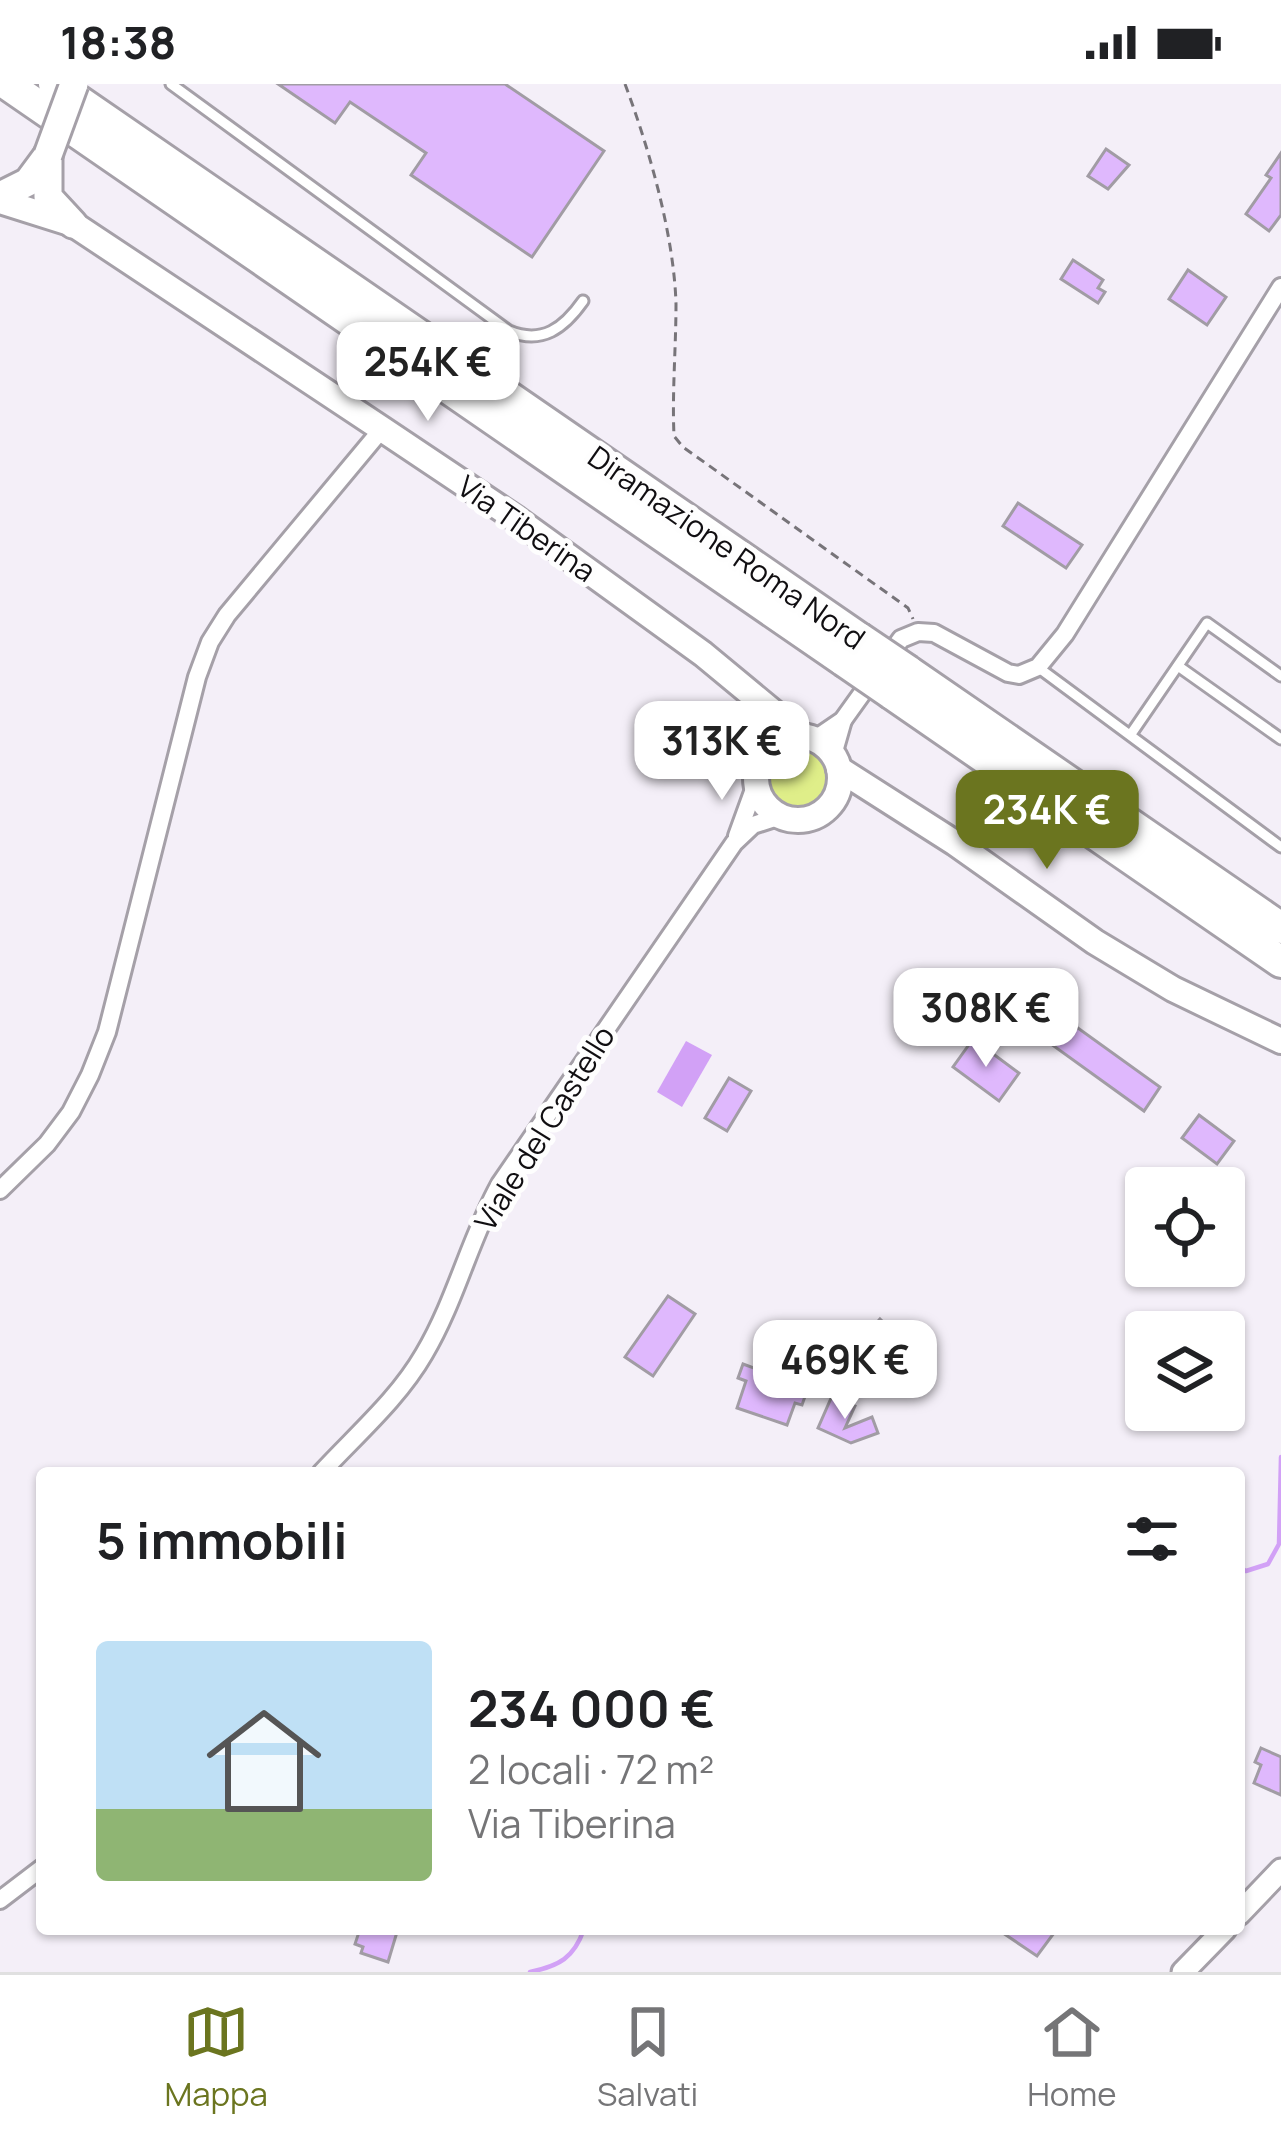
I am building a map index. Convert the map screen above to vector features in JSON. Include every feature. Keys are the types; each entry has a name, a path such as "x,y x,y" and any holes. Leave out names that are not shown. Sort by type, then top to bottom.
{"highway":[{"name":"Diramazione Roma Nord","path":"7,84 852,649"},
{"name":"Diramazione Roma Nord","path":"54,84 900,683 1281,962"},
{"path":"36,196 74,84"},
{"path":"0,198 36,196 73,224"},
{"name":"Diramazione Roma Nord","path":"900,683 1281,928"}],"main road":[{"name":"Via Tiberina","path":"73,224 515,518 895,806"},
{"path":"739,684 766,752"},
{"path":"825,810 838,792 822,750 776,742 766,752 757,781 764,802 781,816 804,820 853,802 895,806 1095,942 1281,1057"},
{"path":"1173,988 1281,1041"}],"street":[{"path":"822,750 901,639 918,632 934,633 1008,673 1019,675 1038,667 1080,611 1281,287"},
{"path":"0,1190 47,1144 71,1112 107,1032 172,767 210,642 227,615 382,428"},
{"path":"734,843 757,781"},
{"path":"734,843 757,823 781,816"},
{"name":"Viale del Castello","path":"327,1467 409,1378 436,1332 500,1184 734,843"},
{"path":"1245,1908 1281,1870"},
{"path":"0,1900 36,1873"},
{"path":"1184,1972 1219,1935"}],"lane":[{"path":"171,84 509,332 528,338 544,336 563,325 583,301"},
{"path":"1131,734 1207,623 1281,676"},
{"path":"1178,666 1281,739"},
{"path":"1038,667 1281,847"}],"path":[{"path":"625,84 671,259 676,301 674,436 908,608 918,632"}],"green space":[{"path":"798,749 818,758 827,778 818,798 798,807 778,798 769,778 778,758"}],"shaded area":[{"path":"686,1041 712,1055 682,1107 657,1092"}],"building":[{"path":"278,84 505,84 604,151 532,257 411,175 426,153 350,102 335,123"},
{"path":"1106,149 1129,165 1108,189 1088,176"},
{"path":"1281,153 1281,215 1269,231 1246,214 1271,178 1266,175"},
{"path":"1073,260 1103,280 1098,288 1105,292 1098,303 1061,279"},
{"path":"1188,270 1226,297 1207,325 1169,299"},
{"path":"1018,503 1082,545 1066,568 1003,526"},
{"path":"1025,990 1160,1087 1144,1111 1008,1013"},
{"path":"973,1039 1019,1073 999,1101 953,1067"},
{"path":"729,1078 751,1091 727,1131 705,1118"},
{"path":"1199,1115 1234,1141 1217,1164 1182,1138"},
{"path":"668,1296 695,1314 653,1376 625,1357"},
{"path":"880,1319 907,1345 891,1361 865,1336"},
{"path":"743,1364 808,1388 802,1405 795,1403 787,1425 737,1408 746,1381 738,1378"},
{"path":"832,1396 855,1406 845,1428 872,1417 878,1433 851,1443 818,1428"},
{"path":"1261,1748 1281,1757 1281,1795 1254,1783"},
{"path":"358,1935 396,1935 388,1962 361,1953 363,1947 355,1944"},
{"path":"1006,1935 1053,1935 1037,1956"}],"waterway":[{"path":"1245,1570 1268,1564 1279,1544 1281,1457"},
{"path":"530,1972 564,1959 581,1935"}]}
